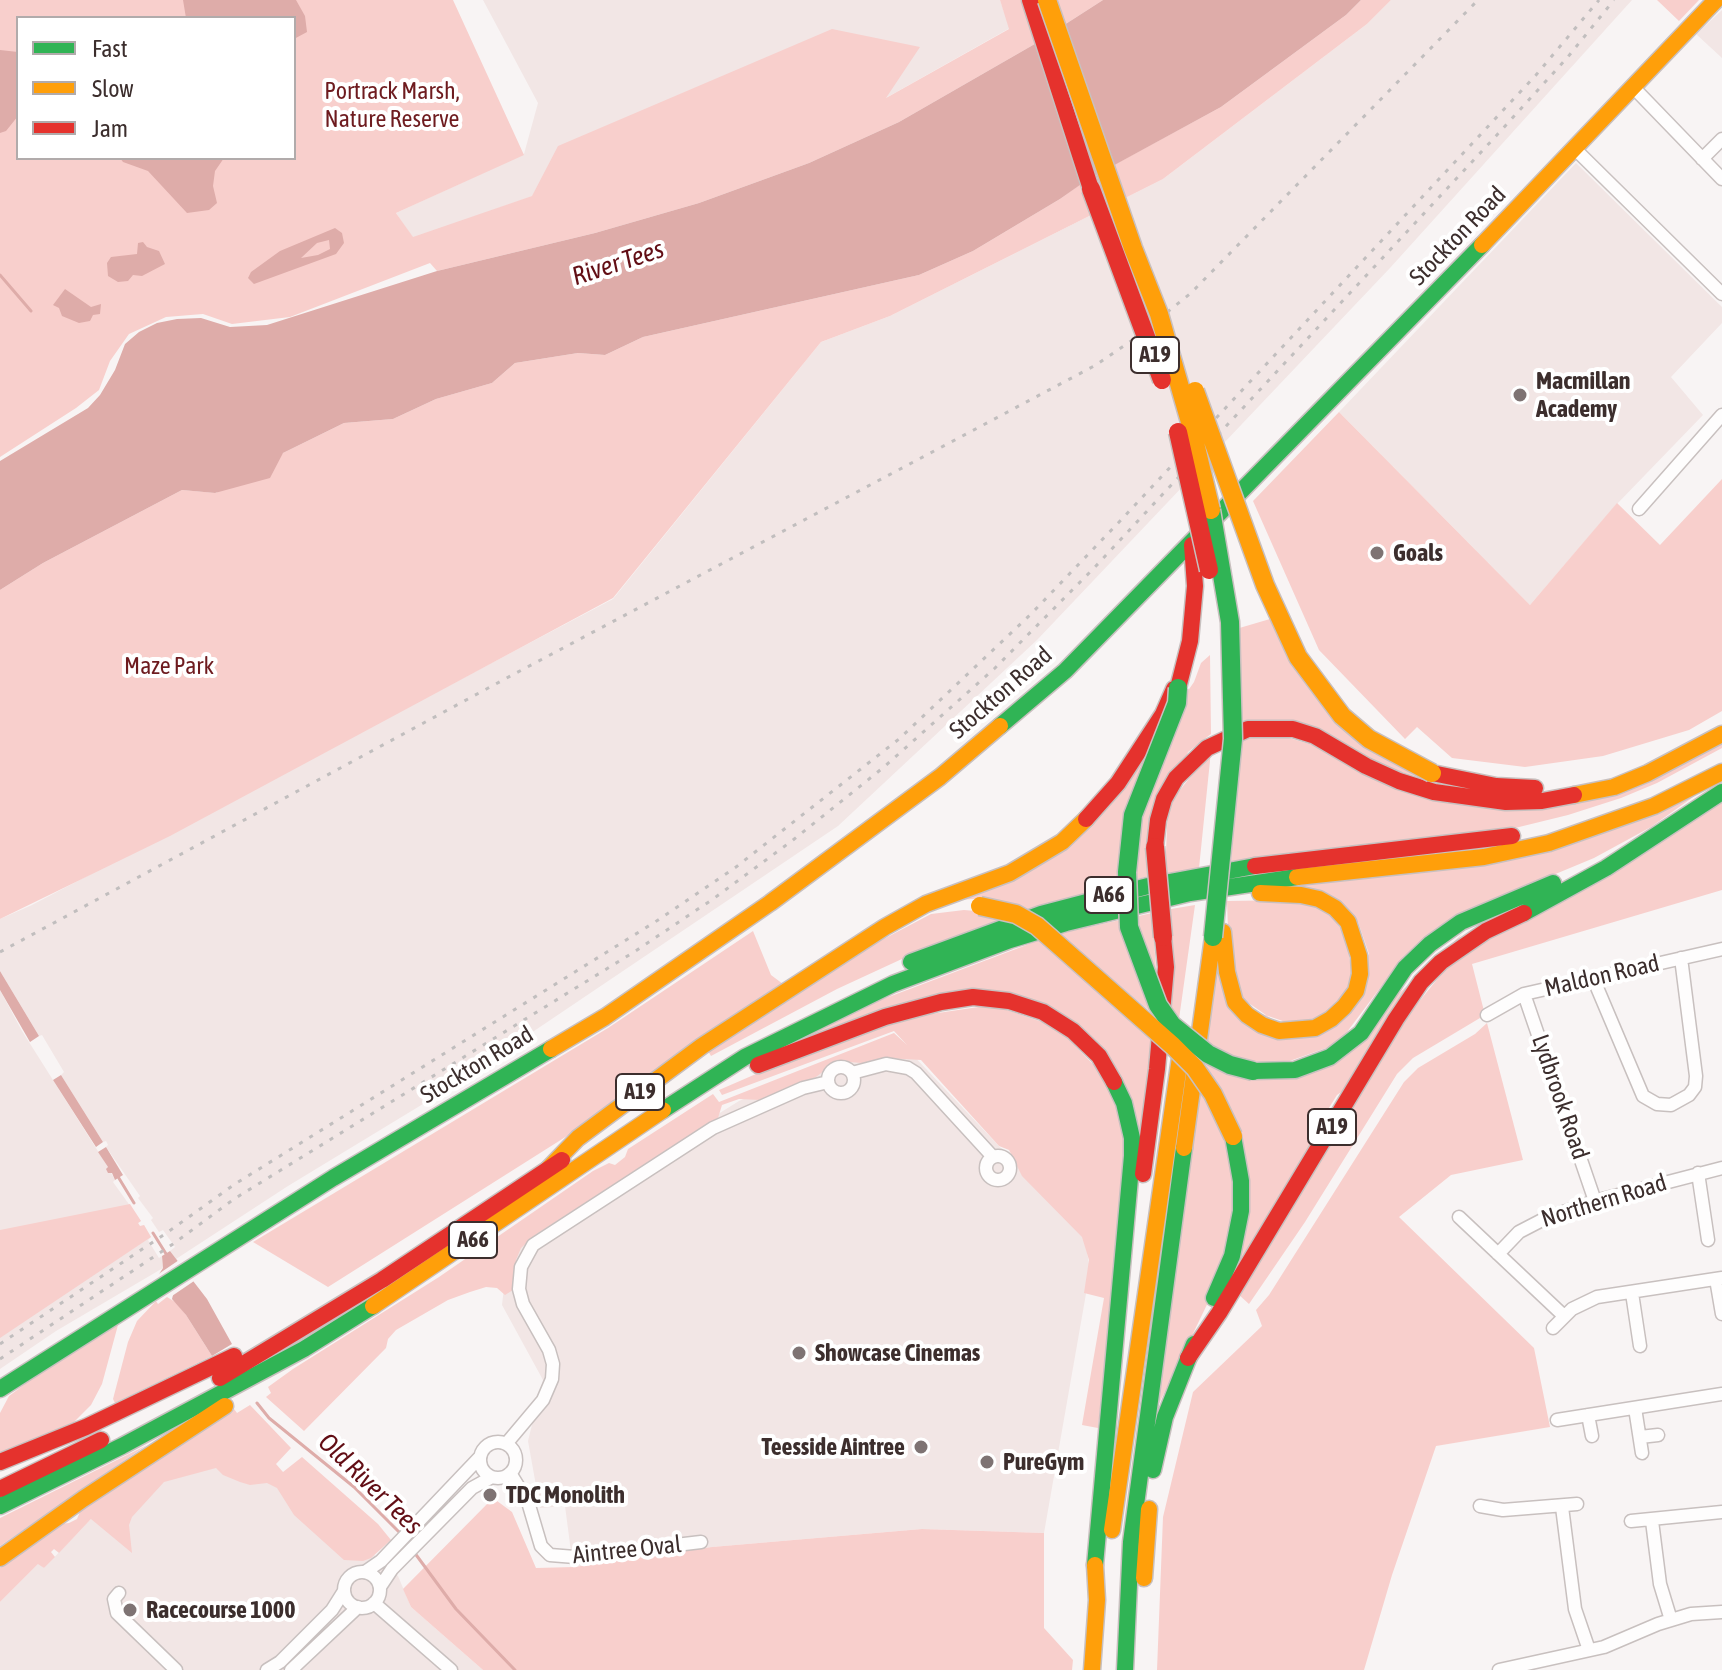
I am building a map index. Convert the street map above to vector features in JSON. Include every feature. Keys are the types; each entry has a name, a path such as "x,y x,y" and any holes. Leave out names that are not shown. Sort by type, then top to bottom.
{"main road":[{"name":"A19","path":"1030,0 1091,189 1155,354 1180,440 1206,552 1217,633 1219,735 1211,936 1147,1400 1131,1542 1125,1670"},
{"name":"A19","path":"1047,0 1159,314 1208,493 1227,596 1232,651 1233,739 1224,835"},
{"name":"Stockton Road","path":"0,1389 333,1178 605,1017 770,903 940,777 1065,671 1404,327 1716,0"},
{"name":"A66","path":"1159,314 1181,356 1265,585 1298,657 1342,716 1369,739 1432,773 1496,786 1562,787 1628,774 1680,756"},
{"name":"A19","path":"1198,527 1192,545 1195,586 1190,641 1177,703 1133,815 1127,872 1129,927 1158,1005 1172,1025 1208,1054 1230,1065 1253,1071 1295,1070 1330,1057 1361,1033 1405,968 1430,944 1461,922 1570,876 1659,833"},
{"name":"A19","path":"544,1172 578,1138 702,1046 905,914 1010,873 1062,842 1118,783 1163,714 1174,689 1178,688"},
{"name":"A66","path":"1117,1333 1131,1264 1157,1069 1166,967 1155,847 1161,809 1176,778 1207,748 1227,737 1248,729 1271,727 1293,729 1315,736 1366,766 1434,792 1506,802 1542,801 1602,790 1648,773 1722,734"},
{"name":"A66","path":"0,1489 172,1407 382,1280 696,1070 742,1043 906,964 986,932 1101,897 1193,876 1239,868 1465,844 1566,823 1674,783 1722,756"},
{"name":"A66","path":"0,1506 122,1446 304,1349 411,1283 639,1124 745,1057 893,984 1010,940 1190,893 1297,877 1484,857 1534,846 1622,819 1722,772"},
{"name":"A19","path":"1188,1358 1219,1313 1421,982 1441,962 1486,931 1606,868 1722,792"},
{"name":"A66","path":"1190,893 1281,893 1310,897 1327,904 1348,922 1354,939 1360,974 1356,991 1331,1019 1315,1028 1297,1031 1279,1031 1262,1025 1235,1002 1227,972 1211,936 1224,835"},
{"name":"A19","path":"869,938 924,912 951,907 980,906 1016,914 1037,926 1173,1046 1205,1080 1233,1136 1241,1181 1239,1226 1227,1270 1188,1358 1158,1441 1137,1670"},
{"name":"A19","path":"1092,1670 1097,1600 1107,1567 1161,1179 1211,936"},
{"name":"A66","path":"639,1124 723,1081 787,1053 861,1025 958,998 991,998 1043,1012 1073,1031 1099,1056 1118,1086 1129,1120 1132,1156 1095,1559 1097,1600"},
{"name":"A66","path":"0,1462 86,1427 236,1356 302,1329"},
{"name":"A66","path":"0,1555 242,1395 304,1349"},
{"name":"A19","path":"1128,1625 1149,1514"}],"street":[{"path":"1633,87 1722,179"},
{"path":"1702,159 1722,139"},
{"path":"1575,149 1722,294"},
{"path":"1639,509 1722,415"},
{"name":"Maldon Road","path":"1487,1015 1524,994 1722,949"},
{"path":"1593,978 1643,1096 1657,1104 1671,1105 1689,1095 1695,1087 1696,1076 1681,958"},
{"name":"Lydbrook Road","path":"1524,994 1595,1201"},
{"path":"506,1444 543,1400 552,1379 553,1364 549,1350 523,1304 519,1289 521,1267 533,1245 713,1128 803,1088 828,1082 836,1068 845,1068 852,1073 886,1064 908,1068 916,1073 993,1157"},
{"name":"Northern Road","path":"1498,1254 1529,1225 1595,1201 1722,1168"},
{"path":"1698,1173 1708,1240"},
{"path":"1459,1217 1564,1316"},
{"path":"1553,1328 1564,1316 1597,1297 1719,1278 1722,1314"},
{"path":"1632,1293 1640,1346"},
{"path":"1557,1420 1722,1394"},
{"path":"1635,1408 1642,1453"},
{"path":"1588,1415 1592,1436"},
{"path":"1640,1437 1658,1435"},
{"path":"267,1670 280,1662 332,1610 349,1578 386,1565 430,1522 472,1488 492,1477 510,1473 514,1468 515,1454 506,1444 493,1442 487,1446 430,1522"},
{"path":"480,1457 481,1466 492,1477"},
{"name":"Aintree Oval","path":"510,1473 524,1493 538,1539 550,1555 575,1557 701,1542"},
{"path":"1480,1506 1503,1510 1577,1504"},
{"path":"1562,1507 1575,1609 1589,1650"},
{"path":"1631,1521 1722,1512"},
{"path":"1652,1521 1660,1584 1671,1620"},
{"path":"344,1591 350,1603 358,1607 374,1603 379,1596 386,1565"},
{"path":"365,1572 376,1578 380,1587"},
{"path":"119,1593 114,1599 117,1613 176,1670"},
{"path":"374,1603 451,1670"},
{"path":"291,1670 358,1607"},
{"path":"1499,1670 1545,1666 1671,1620 1691,1614 1722,1612"}],"shaded area":[{"path":"483,0 1000,0 1010,28 884,99 533,196 413,238 396,213 524,154 538,103"},
{"path":"1391,0 1632,0 1390,268 1037,640 838,826 451,1087 288,1186 176,1259 170,1251 175,1247 151,1220 153,1218 138,1198 140,1196 61,1075 64,1072 0,971 0,919 613,599 821,342 890,316 1163,179 1367,24"},
{"path":"1722,10 1722,58 1696,34"},
{"name":"Macmillan Academy","path":"1576,163 1722,307 1722,323 1671,377 1703,415 1617,504 1530,605 1339,412"},
{"path":"0,990 22,1031 108,1167 115,1180 113,1182 141,1221 138,1223 140,1227 144,1225 151,1237 148,1240 159,1258 162,1256 163,1268 56,1331 0,1369"},
{"path":"884,1042 910,1052 1085,1237 1090,1271 1044,1533 922,1529 712,1547 573,1567 565,1506 540,1508 528,1441 543,1380 502,1305 507,1262 534,1229 739,1101 810,1069"},
{"path":"220,1444 283,1473 398,1576 411,1607 483,1670 0,1670 0,1602 39,1563 44,1568 91,1519"}],"green space":[{"name":"Portrack Marsh, Nature Reserve","path":"0,0 453,0 524,155 396,213 413,237 532,196 558,146 832,29 920,47 886,98 1009,29 1000,0 1103,0 1033,45 899,122 809,163 699,203 595,233 437,271 430,263 290,317 232,324 203,314 166,317 129,334 110,361 99,390 0,457"},
{"name":"Maze Park","path":"1361,0 1391,0 1367,24 1163,179 890,316 821,342 613,598 170,836 0,919 0,590 43,563 182,490 216,493 283,453 344,423 393,419 436,399 492,383 515,363 578,353 605,355 643,337 919,275 973,251 1086,180 1221,107 1346,15"},
{"path":"1657,0 1699,0 1679,21"},
{"path":"1339,412 1530,605 1617,503 1660,545 1722,479 1722,711 1689,730 1603,756 1525,767 1452,758 1417,727 1405,739 1319,650 1253,501"},
{"path":"1270,619 1316,697 1467,792 1240,723 1236,629"},
{"path":"1210,655 1211,734 1188,752 1150,876 1133,880 1139,820 1185,695 1201,663"},
{"path":"1241,736 1302,736 1371,773 1551,803 1722,741 1722,748 1657,783 1621,798 1511,829 1231,862"},
{"path":"1152,737 1119,884 1022,912 974,899 954,900 1028,868"},
{"path":"1211,751 1199,868 1165,875 1168,805"},
{"path":"1706,788 1651,827 1594,858 1469,910 1404,956 1347,1032 1332,1046 1284,1063 1241,1061 1207,1046 1217,971 1230,1003 1318,1033 1369,954 1358,922 1298,886 1467,863"},
{"path":"1722,796 1722,890 1472,964 1485,1015 1413,1058 1397,1074 1305,1222 1249,1304 1238,1294 1379,1051 1460,951"},
{"path":"1292,900 1328,910 1347,938 1353,985 1315,1022 1276,1022 1240,997 1228,930 1227,901"},
{"path":"1195,905 1179,1019 1169,1002 1165,910"},
{"path":"964,910 1009,918 917,952 837,989 711,1056 708,1051 859,952 931,914"},
{"path":"1152,913 1157,983 1134,917"},
{"path":"1120,920 1159,1019 1058,934"},
{"path":"753,931 771,975 783,984 586,1124 328,1287 253,1242 608,1028"},
{"path":"1462,934 1347,1088 1337,1095 1322,1119 1320,1133 1220,1302 1246,1217 1206,1065 1320,1068"},
{"path":"1045,938 1154,1040 1139,1161 1114,1067 999,994 771,1055 846,1013"},
{"path":"992,1005 1057,1027 1112,1084 1127,1143 1098,1428 1082,1425 1104,1298 1084,1293 1089,1260 1082,1237 1022,1176 1009,1150 999,1146 921,1060 882,1058 862,1063 837,1061 816,1077 761,1100 739,1099 722,1105 718,1118 535,1235 521,1248 516,1260 513,1290 505,1295 497,1288 486,1287 470,1292 448,1300 396,1330 388,1339 386,1348 304,1431 266,1397 271,1393 268,1387 293,1369 439,1277 593,1171 609,1163 615,1165 625,1157 628,1149 713,1094 719,1102 894,1033 907,1045 894,1031 722,1095 719,1090 823,1045 904,1018"},
{"path":"1487,1023 1523,1160 1451,1175 1399,1217 1534,1348 1550,1427 1436,1446 1392,1575 1364,1670 1157,1670 1163,1517 1193,1392 1262,1326 1256,1310 1269,1295 1404,1082 1418,1068 1475,1034"},
{"path":"1201,1090 1228,1140 1238,1195 1216,1286 1154,1414"},
{"path":"130,1204 141,1221 138,1223 144,1225 151,1237 0,1338 0,1230"},
{"path":"167,1297 177,1303 212,1356 115,1403 113,1399 128,1342 137,1321 156,1301 158,1304"},
{"path":"118,1325 102,1384 91,1405 74,1422 0,1455 0,1413 9,1396 41,1372"},
{"path":"250,1405 291,1448 276,1464 283,1472 302,1457 378,1524 391,1540 371,1558 363,1561 344,1560 294,1515 277,1488 267,1483 250,1485 240,1482 223,1475 216,1468 164,1482 132,1517 129,1525 132,1553 91,1519 59,1553 54,1549 51,1552 55,1557 44,1568 38,1564 0,1602 0,1568 60,1524 77,1519 81,1509 234,1409 237,1413"},
{"path":"147,1445 0,1546 0,1518"},
{"path":"493,1498 512,1512 536,1568 574,1567 712,1547 922,1529 1044,1533 1044,1628 1073,1660 1072,1670 483,1670 411,1607 403,1589"}],"water":[{"path":"183,0 296,0 305,16 307,32 296,38 296,16 186,16"},
{"name":"River Tees","path":"1103,0 1361,0 1346,15 1221,107 1087,180 973,251 919,275 643,337 605,355 578,353 515,363 492,383 436,399 393,419 344,423 283,453 270,478 215,493 182,490 43,563 0,590 0,461 88,408 115,370 125,344 139,332 157,323 177,319 201,318 230,327 267,325 437,271 595,233 699,203 809,163 899,122 1033,45"},
{"path":"0,50 16,52 16,118 6,131 0,133"},
{"path":"122,160 223,160 215,171 213,186 217,203 209,210 187,213 148,171"},
{"path":"335,228 342,233 344,243 336,254 254,284 248,278 251,272 280,251","holes":["329,240 330,249 318,255 301,258 317,243"]},
{"path":"143,242 159,251 165,264 142,276 133,275 128,281 118,282 108,276 107,263 111,257 137,254 138,243"},
{"path":"65,289 91,307 101,304 100,314 93,315 90,321 79,323 62,316 59,308 53,305"},
{"path":"0,971 39,1036 30,1042 0,990"},
{"path":"61,1075 103,1142 96,1147 53,1080"},
{"path":"106,1147 123,1175 115,1180 98,1152"},
{"path":"170,1251 207,1299 232,1344 212,1356 172,1299 173,1295 159,1274 163,1268 162,1256"}],"pier":[{"path":"182,1258 197,1279 172,1296 157,1275"}],"waterway":[{"path":"0,275 31,311"},
{"name":"Old River Tees","path":"117,1175 134,1203"},
{"name":"Old River Tees","path":"153,1233 168,1257"},
{"name":"Old River Tees","path":"257,1403 269,1418 354,1487 400,1533"},
{"name":"Old River Tees","path":"414,1552 456,1609 515,1670"}],"railway":[{"path":"0,952 1096,365 1191,293 1478,0"},
{"path":"0,1344 235,1184 655,922 736,867 899,739 1032,613 1121,520 1536,75 1599,0"},
{"path":"0,1359 173,1244 234,1199 634,952 793,840 884,767 995,668 1095,567 1496,136 1567,58 1614,0"}],"traffic: fast":[{"path":"1000,726 1065,671 1482,245"},
{"path":"1211,510 1230,622 1233,739 1213,937"},
{"path":"1178,688 1177,703 1133,815 1127,872 1129,927 1158,1005 1172,1025 1208,1054 1230,1065 1253,1071"},
{"path":"1524,913 1606,868 1722,792"},
{"path":"911,962 1041,914 1148,886 1255,866"},
{"path":"663,1110 745,1057 893,984 1010,940 1190,893 1297,877"},
{"path":"1253,1071 1295,1070 1330,1057 1361,1033 1405,968 1430,944 1461,922 1553,883"},
{"path":"0,1389 333,1178 551,1049"},
{"path":"1095,1565 1132,1156 1132,1138 1124,1103 1114,1082"},
{"path":"1214,1298 1232,1256 1241,1211 1241,1181 1233,1136"},
{"path":"1125,1670 1131,1542 1184,1148"},
{"path":"0,1506 122,1446 304,1349 373,1306"},
{"path":"1153,1470 1165,1417 1194,1344"}],"traffic: slow":[{"path":"1047,0 1159,314 1211,510"},
{"path":"1482,245 1716,0"},
{"path":"1195,391 1265,585 1298,657 1342,716 1369,739 1432,773"},
{"path":"551,1049 605,1017 770,903 940,777 1000,726"},
{"path":"1574,795 1614,787 1648,773 1722,734"},
{"path":"1297,877 1484,857 1549,843 1654,806 1722,772"},
{"path":"548,1169 578,1138 702,1046 885,927 926,904 1010,873 1062,842 1086,819"},
{"path":"1223,932 1227,972 1235,1002 1262,1025 1279,1031 1315,1028 1344,1007 1356,991 1360,974 1359,956 1348,922 1335,908 1319,899 1260,893"},
{"path":"980,906 1016,914 1037,926 1173,1046 1195,1068 1213,1094 1233,1136"},
{"path":"1184,1148 1213,937"},
{"path":"1112,1530 1183,1037"},
{"path":"373,1306 663,1110"},
{"path":"0,1558 83,1499 225,1406"},
{"path":"1144,1578 1149,1509"},
{"path":"1092,1670 1097,1600 1095,1565"}],"traffic: jam":[{"path":"1030,0 1091,189"},
{"path":"1091,189 1162,380"},
{"path":"1178,432 1209,570"},
{"path":"1086,819 1118,783 1163,714 1174,689 1178,688 1190,641 1195,586 1192,545"},
{"path":"1155,847 1164,799 1176,778 1207,748 1248,729 1293,729 1315,736 1366,766 1434,792 1506,802 1542,801 1574,795"},
{"path":"1432,773 1496,786 1535,788"},
{"path":"1255,866 1512,836"},
{"path":"1155,847 1163,937"},
{"path":"1188,1358 1219,1313 1421,982 1441,962 1486,931 1524,913"},
{"path":"1143,1174 1166,967 1163,937"},
{"path":"758,1065 885,1017 973,997 1009,1001 1043,1012 1073,1031 1099,1056 1114,1082"},
{"path":"220,1378 382,1280 562,1160"},
{"path":"0,1462 86,1427 234,1356"},
{"path":"0,1489 101,1440"}],"place":[{"name":"Macmillan Academy","path":"1520,395"},
{"name":"Goals","path":"1377,553"},
{"name":"Showcase Cinemas","path":"799,1353"},
{"name":"Teesside Aintree","path":"921,1447"},
{"name":"PureGym","path":"987,1462"},
{"name":"TDC Monolith","path":"490,1495"},
{"name":"Racecourse 1000","path":"130,1610"}]}
